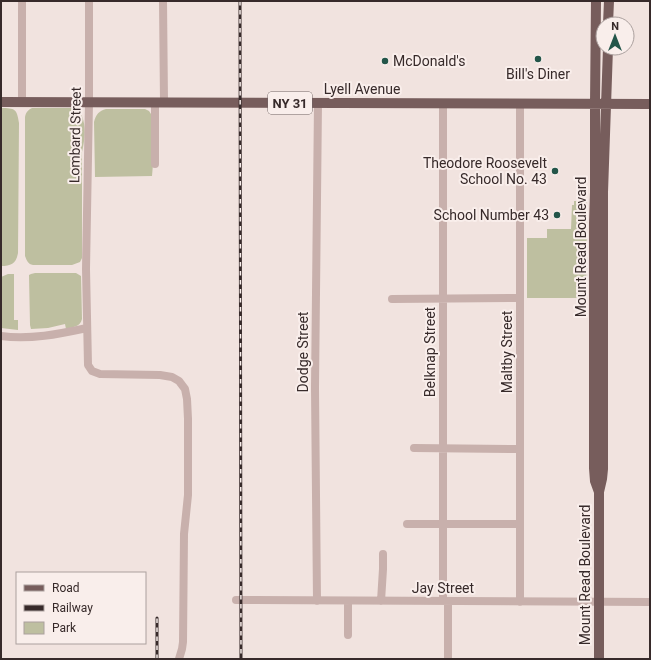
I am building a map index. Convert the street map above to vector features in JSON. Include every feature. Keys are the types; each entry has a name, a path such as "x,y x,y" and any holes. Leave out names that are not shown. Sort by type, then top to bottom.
{"main road":[{"name":"Mount Read Boulevard","path":"596,1 594,468 595,481 599,492"},
{"path":"608,16 609,1"},
{"name":"Mount Read Boulevard","path":"599,659 599,492 603,469 603,192 608,56"},
{"name":"Lyell Avenue","path":"1,102 650,104"}],"street":[{"path":"22,1 22,102"},
{"name":"Lombard Street","path":"89,1 86,269 88,365 92,371 100,374 160,374 172,376 185,388 188,419 188,495 184,534 183,642 179,659"},
{"path":"155,164 163,1"},
{"name":"Dodge Street","path":"317,601 315,380 318,103"},
{"name":"Belknap Street","path":"443,103 443,524 448,659"},
{"name":"Maltby Street","path":"520,103 520,602"},
{"path":"392,299 520,298"},
{"path":"1,336 22,338 40,337 87,328"},
{"path":"414,448 520,449"},
{"path":"408,524 520,524"},
{"path":"381,601 383,554"},
{"name":"Jay Street","path":"236,600 650,602"},
{"path":"348,601 348,635"}],"green space":[{"path":"1,108 9,108 14,110 19,123 18,253 16,260 8,266 1,266"},
{"path":"32,108 72,108 81,115 83,121 85,134 82,152 82,258 80,262 72,265 33,265 28,262 25,256 25,117 27,111"},
{"path":"106,109 145,109 149,111 151,114 152,176 95,177 94,122 98,113"},
{"path":"574,201 587,201 586,298 527,298 527,238 547,238 547,229 571,229 572,205 574,205"},
{"path":"35,273 76,273 81,276 82,319 80,324 66,329 65,324 48,328 31,329 29,275"},
{"path":"8,274 14,274 14,320 18,320 18,330 1,328 1,277"}],"railway":[{"path":"240,1 241,659"},
{"path":"157,618 157,659"}],"place":[{"name":"Bill's Diner","path":"538,59"},
{"name":"McDonald's","path":"385,61"},
{"name":"Theodore Roosevelt School No. 43","path":"555,171"},
{"name":"School Number 43","path":"557,215"}]}
